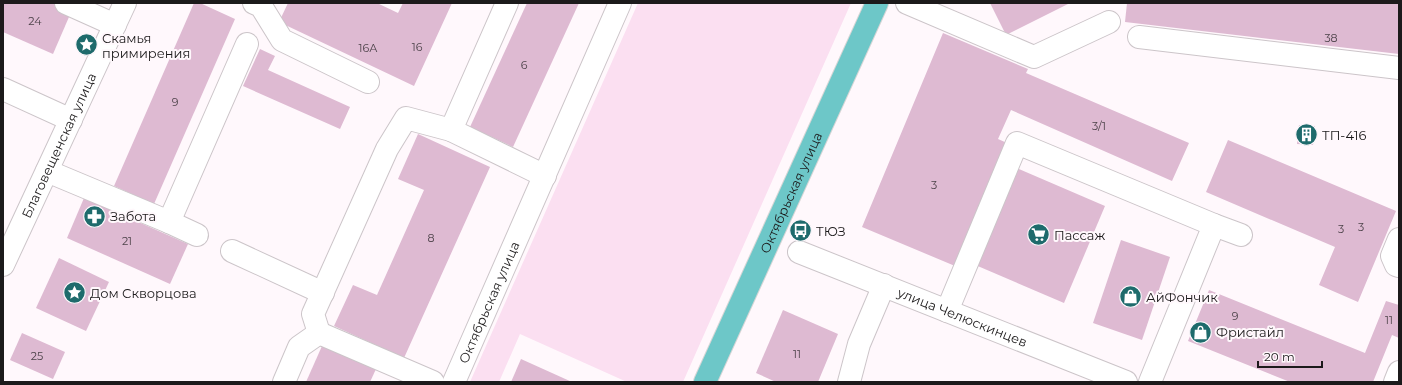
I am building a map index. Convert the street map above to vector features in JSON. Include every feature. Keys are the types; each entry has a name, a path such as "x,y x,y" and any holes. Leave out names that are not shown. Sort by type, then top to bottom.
{"main road":[{"name":"Октябрьская улица","path":"706,382 877,3"}],"street":[{"path":"66,3 114,25"},
{"name":"Благовещенская улица","path":"3,265 10,234 47,171 125,3"},
{"path":"254,3 261,6 282,40 368,82"},
{"path":"451,130 507,3"},
{"name":"Октябрьская улица","path":"454,382 620,3"},
{"path":"907,3 1034,57 1109,22"},
{"path":"1139,37 1399,68"},
{"path":"169,222 247,44"},
{"path":"3,89 71,120"},
{"path":"433,382 319,333 313,314 387,150 406,118 451,130 545,176"},
{"path":"947,311 1017,143 1241,235"},
{"path":"47,171 197,235"},
{"path":"1150,382 1214,225"},
{"path":"1399,239 1392,256 1396,265 1399,266"},
{"path":"232,251 322,293"},
{"name":"улица Челюскинцев","path":"799,252 1126,382"},
{"path":"849,382 859,344 884,285"},
{"path":"284,382 299,347 319,333"},
{"path":"1395,382 1399,372"}],"shaded area":[{"path":"638,3 851,3 683,382 627,382 520,334 499,382 470,382"}],"building":[{"path":"3,3 55,3 72,10 53,54 3,32"},
{"path":"194,3 200,3 235,19 154,204 114,186"},
{"path":"288,3 377,3 398,13 403,3 452,3 414,86 279,22"},
{"path":"527,3 579,3 513,147 470,127"},
{"path":"990,3 1070,3 1006,35"},
{"path":"1127,3 1399,3 1399,54 1125,22"},
{"path":"943,33 1028,69 1026,73 1189,143 1172,181 1011,110 998,139 1007,143 955,266 862,227"},
{"path":"260,49 275,56 268,70 350,107 340,129 243,86"},
{"name":"ТП-416","path":"1299,125 1315,126 1313,145 1297,144"},
{"path":"418,134 490,167 404,358 334,326 353,285 377,295 424,190 398,179"},
{"path":"1228,140 1396,211 1358,302 1319,285 1335,247 1206,192"},
{"name":"Пассаж","path":"1014,167 1105,206 1064,303 973,264"},
{"path":"84,198 188,244 170,284 67,238"},
{"path":"1121,240 1170,257 1142,340 1093,323"},
{"path":"59,258 109,282 86,331 36,308"},
{"path":"1209,290 1365,353 1386,301 1399,305 1399,338 1392,335 1373,382 1290,382 1188,341"},
{"path":"783,310 838,334 818,382 776,382 756,373"},
{"path":"22,333 65,352 53,379 10,360"},
{"path":"322,346 376,369 370,382 306,382"},
{"path":"521,359 572,382 511,382"}],"place":[{"name":"Скамья примирения","path":"87,45"},
{"name":"ТП-416","path":"1306,135"},
{"name":"Забота","path":"94,216"},
{"name":"ТЮЗ","path":"800,231"},
{"name":"Пассаж","path":"1039,235"},
{"name":"Дом Скворцова","path":"75,293"},
{"name":"АйФончик","path":"1131,297"},
{"name":"Фристайл","path":"1200,332"}]}
